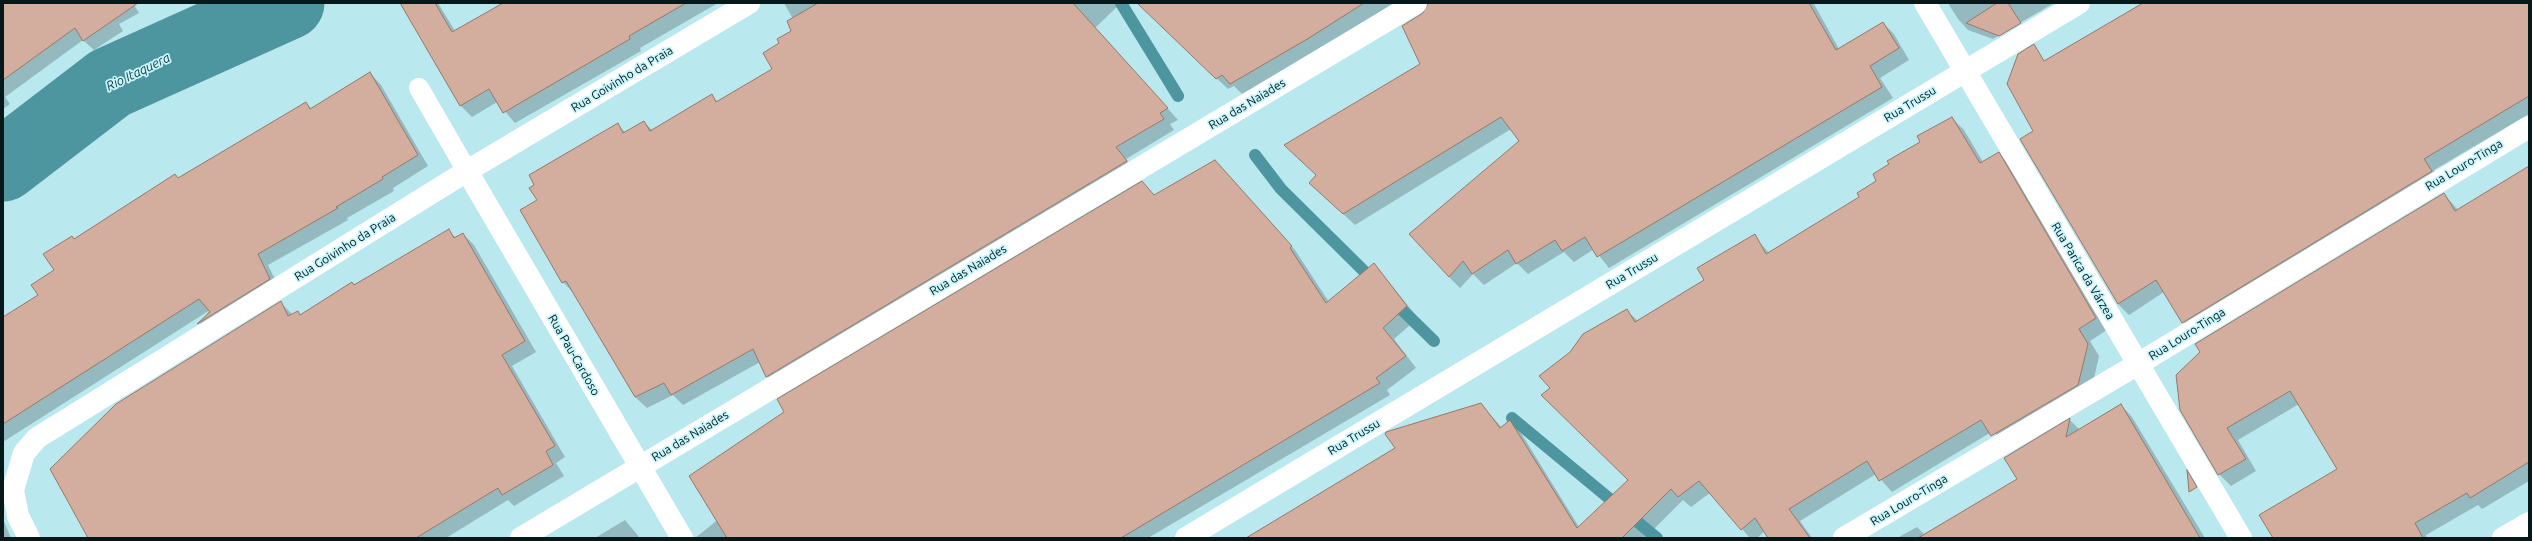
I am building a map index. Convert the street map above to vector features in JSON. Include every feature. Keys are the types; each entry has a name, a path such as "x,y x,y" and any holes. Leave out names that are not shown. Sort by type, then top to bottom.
{"street":[{"name":"Rua Goivinho da Praia","path":"29,538 18,516 13,490 24,453 37,438 467,171 749,3"},
{"name":"Rua das Naiades","path":"521,538 639,466 1416,3"},
{"name":"Rua Parica da Várzea","path":"1925,3 2241,538"},
{"name":"Rua Trussu","path":"1186,538 2078,3"},
{"name":"Rua Louro-Tinga","path":"1844,538 2138,364 2529,127"},
{"name":"Rua Pau-Cardoso","path":"467,171 682,538"},
{"path":"2504,538 2529,523"}],"lane":[{"path":"418,88 467,171"}],"building":[{"path":"3,3 138,3 83,41 75,28 3,80"},
{"path":"400,3 435,3 452,32 503,3 686,3 629,36 630,39 503,113 489,89 460,106"},
{"path":"818,3 1073,3 1168,108 1160,113 1164,119 1116,147 1127,161 766,377 753,349 671,395 664,383 635,397 566,281 562,283 520,210 537,200 529,188 534,185 529,175 618,123 623,133 644,121 650,131 712,94 716,102 772,69 763,53 779,43 777,39 791,31 787,21"},
{"path":"1137,3 1364,3 1309,38 1230,84 1222,75 1216,79"},
{"path":"1428,3 1809,3 1836,50 1883,22 1899,48 1870,66 1882,87 1597,257 1585,237 1562,251 1555,240 1516,264 1508,250 1472,274 1463,261 1449,277 1409,234 1519,141 1501,117 1343,214 1309,183 1316,175 1284,145 1420,64 1402,26 1423,13"},
{"path":"1997,3 2008,3 2021,23 1999,36 1966,23"},
{"path":"2143,3 2529,3 2529,96 2424,159 2432,171 2182,323 2156,280 2118,304 2020,139 2033,131 2007,84 2018,54 2034,44 2044,61"},
{"path":"370,72 418,155 382,177 383,179 336,207 338,208 258,254 270,279 197,324 210,312 199,299 3,424 3,317 38,295 31,285 54,270 43,254 72,236 74,239 175,174 178,178 306,102 310,109"},
{"path":"1952,117 1980,163 1999,152 2096,318 2079,329 2088,344 2078,385 1991,436 1981,420 1879,481 1867,461 1789,509 1810,538 1768,538 1755,518 1741,530 1699,481 1678,497 1671,489 1622,538 1246,538 1395,448 1385,434 1386,432 1481,403 1500,428 1510,420 1577,528 1628,480 1541,395 1550,388 1539,376 1570,352 1583,334 1627,309 1635,322 1704,280 1697,268 1755,234 1766,254 1859,197 1857,193 1876,181 1873,174 1889,164 1887,161 1920,142 1917,136"},
{"path":"1215,160 1292,246 1290,248 1326,303 1374,263 1407,306 1383,328 1406,356 1376,378 1380,383 1121,538 727,538 689,476 784,412 777,399 1142,181 1154,195"},
{"path":"2529,166 2529,462 2470,498 2467,493 2415,523 2423,538 2273,538 2259,515 2337,469 2290,391 2227,428 2246,459 2218,475 2180,410 2176,375 2200,352 2195,344 2444,193 2455,211"},
{"path":"449,229 454,238 463,233 525,341 502,355 555,446 546,451 553,465 502,495 498,488 416,538 88,538 50,469 116,404 281,301 288,316 298,311 300,315 352,282 354,285"},
{"path":"2121,404 2200,538 1918,538 2017,479 2004,458 2070,418 2066,437"},
{"path":"2187,470 2197,487 2189,492"}],"waterway":[{"name":"Rio Itaquera","path":"3,165 110,83 288,3"},
{"path":"1121,3 1178,96"},
{"path":"1255,155 1281,189 1375,282"},
{"path":"1392,300 1434,341"},
{"path":"1512,418 1657,538"}]}
